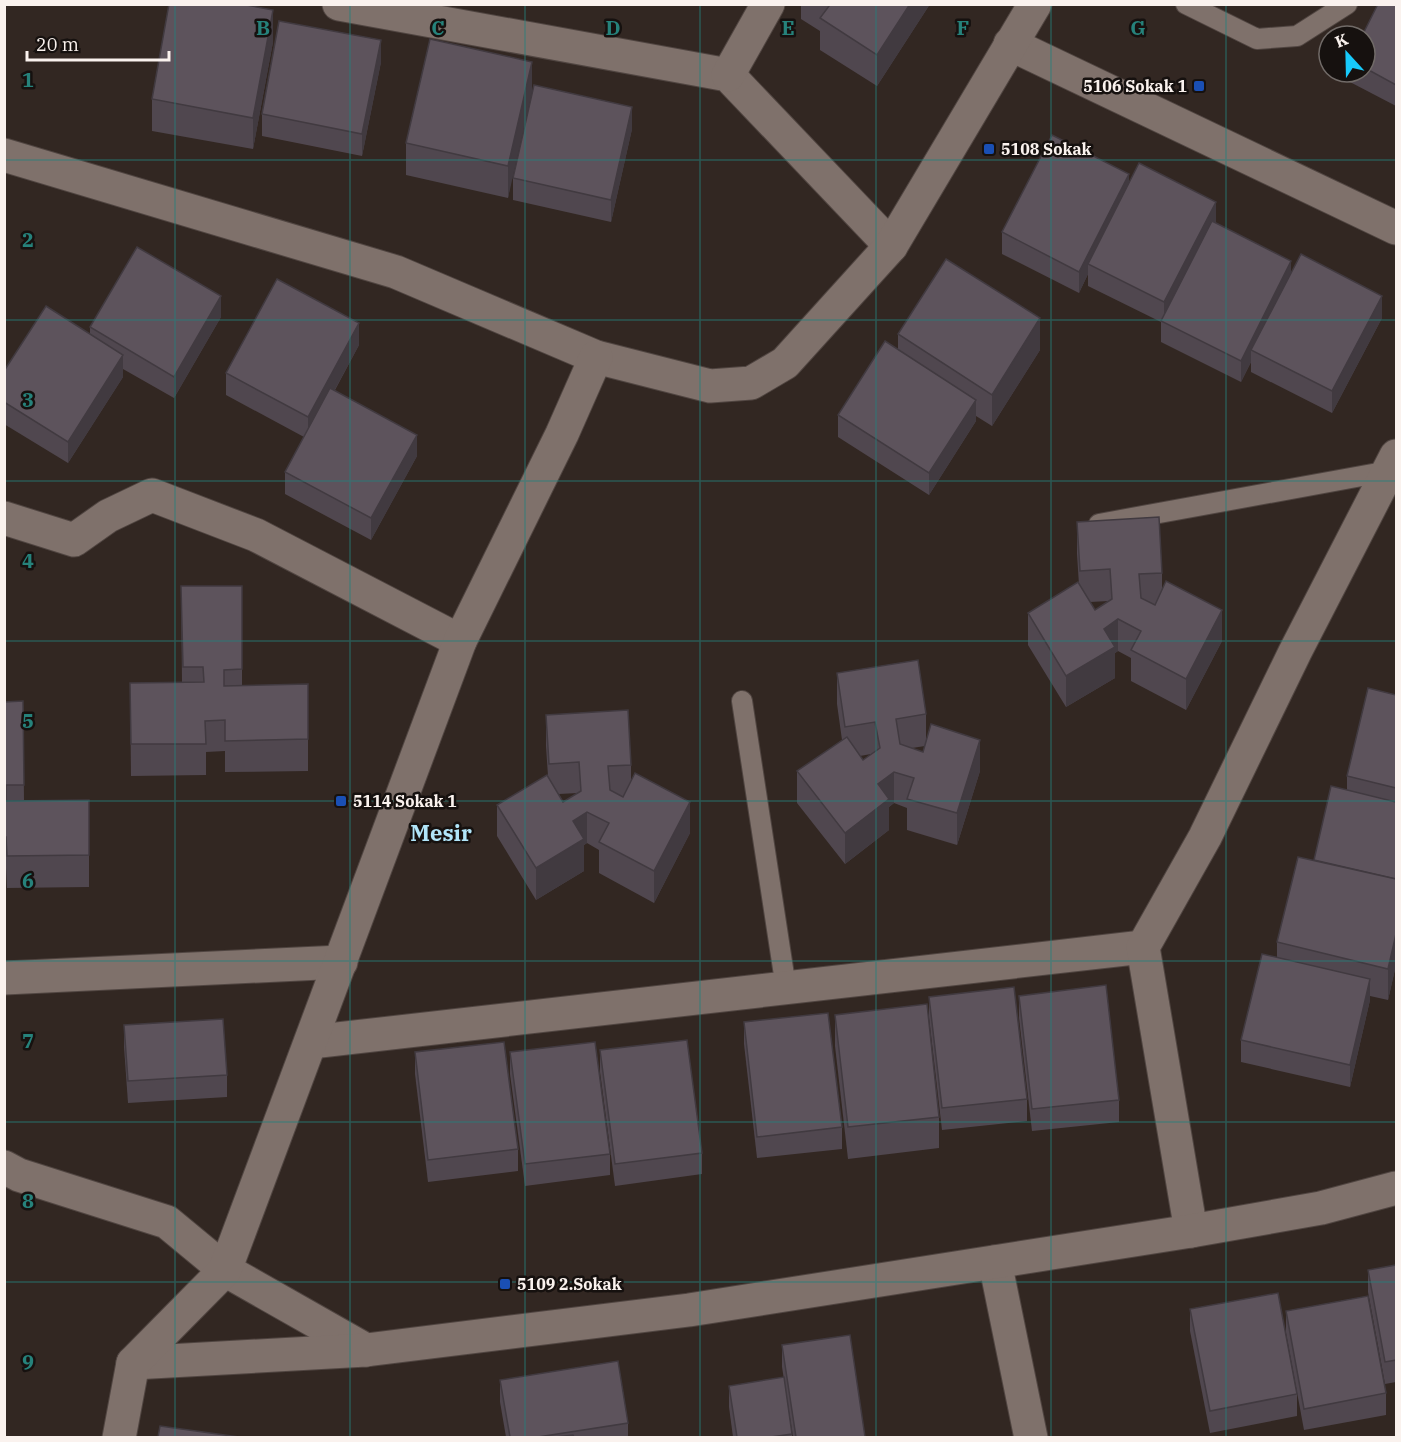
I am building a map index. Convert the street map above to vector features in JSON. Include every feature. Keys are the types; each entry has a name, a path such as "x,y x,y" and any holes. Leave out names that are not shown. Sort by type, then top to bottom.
{"street":[{"path":"339,4 728,75 891,246"},
{"path":"728,75 768,4"},
{"path":"4,155 396,272 596,357 710,386 751,383 785,363 891,246 1035,4"},
{"path":"1010,44 1396,228"},
{"path":"118,1437 133,1363 225,1270 460,641 562,434 596,357"},
{"path":"1191,1231 1143,947 1205,837 1295,652 1393,464"},
{"path":"4,518 74,540 108,516 152,495 256,535 460,641"},
{"path":"311,1042 1143,947"},
{"path":"4,978 341,962"},
{"path":"4,1167 19,1174 167,1222 225,1270 366,1350"},
{"path":"133,1363 366,1350 689,1310 1191,1231 1320,1208 1396,1188"},
{"path":"995,1262 1031,1437"}],"lane":[{"path":"1186,4 1257,39 1297,36 1347,4"},
{"path":"1086,526 1393,464"},
{"path":"742,701 786,988"}],"building":[{"path":"169,4 241,4 273,10 253,118 152,99"},
{"path":"827,4 910,4 877,55 820,18 829,6"},
{"path":"1378,4 1396,4 1396,85 1377,75 1377,24 1368,24"},
{"path":"279,21 381,40 362,134 262,114"},
{"path":"430,39 532,62 508,166 406,143"},
{"path":"534,85 632,107 611,200 513,178"},
{"path":"1052,135 1129,174 1079,272 1002,232"},
{"path":"1139,163 1216,202 1164,302 1088,264"},
{"path":"1212,221 1291,261 1241,361 1161,321"},
{"path":"137,247 221,296 174,377 90,327"},
{"path":"1301,254 1382,296 1332,391 1251,350"},
{"path":"946,259 1040,318 992,395 898,334"},
{"path":"277,279 359,323 308,417 226,373"},
{"path":"46,306 123,355 68,442 4,402 4,371"},
{"path":"885,341 976,400 929,473 838,415"},
{"path":"330,388 417,435 371,518 285,472"},
{"path":"1159,517 1162,573 1139,574 1141,598 1155,605 1166,581 1222,610 1186,679 1131,650 1141,631 1118,619 1104,629 1115,647 1066,676 1028,613 1078,582 1095,610 1112,599 1110,569 1080,571 1077,522"},
{"path":"181,586 242,586 242,669 224,670 224,686 308,684 308,739 225,741 225,720 205,721 206,744 131,744 130,683 204,682 203,667 183,667"},
{"path":"918,660 926,714 896,719 900,744 923,752 931,724 980,740 957,813 907,799 914,778 894,772 878,784 889,799 845,833 797,771 847,737 863,760 880,748 875,722 845,727 837,673"},
{"path":"1368,688 1396,695 1396,788 1347,776"},
{"path":"23,701 24,785 6,785 6,801 89,800 89,855 7,856 6,837 4,837 4,702"},
{"path":"628,710 631,765 608,766 610,790 623,797 635,773 690,802 654,871 599,842 609,823 587,812 573,821 584,839 536,868 497,805 547,775 563,802 581,791 579,762 549,764 546,715"},
{"path":"1331,786 1396,802 1396,879 1314,860"},
{"path":"1298,857 1396,879 1396,934 1388,969 1277,942"},
{"path":"1262,954 1370,979 1350,1065 1241,1040"},
{"path":"1106,985 1119,1100 1032,1109 1019,996"},
{"path":"1014,987 1027,1099 942,1108 929,997"},
{"path":"927,1004 939,1117 848,1127 835,1015"},
{"path":"828,1013 842,1127 757,1137 744,1022"},
{"path":"223,1019 227,1075 128,1081 124,1025"},
{"path":"687,1040 702,1153 615,1164 600,1050"},
{"path":"504,1042 518,1149 428,1160 415,1052"},
{"path":"595,1042 610,1154 525,1164 510,1052"},
{"path":"1396,1265 1396,1360 1385,1362 1368,1270"},
{"path":"1278,1293 1297,1394 1210,1411 1190,1309"},
{"path":"1368,1296 1386,1393 1304,1409 1286,1311"},
{"path":"850,1335 865,1437 796,1437 782,1345"},
{"path":"618,1361 628,1423 538,1437 510,1437 500,1380"},
{"path":"784,1377 792,1434 771,1437 737,1437 729,1386"},
{"path":"160,1426 239,1437 158,1437"}],"place":[{"name":"5106 Sokak 1","path":"1199,86"},
{"name":"5108 Sokak","path":"989,149"},
{"name":"5114 Sokak 1","path":"341,801"},
{"name":"5109 2.Sokak","path":"505,1284"}],"district":[{"name":"Mesir","path":"441,832"}]}
